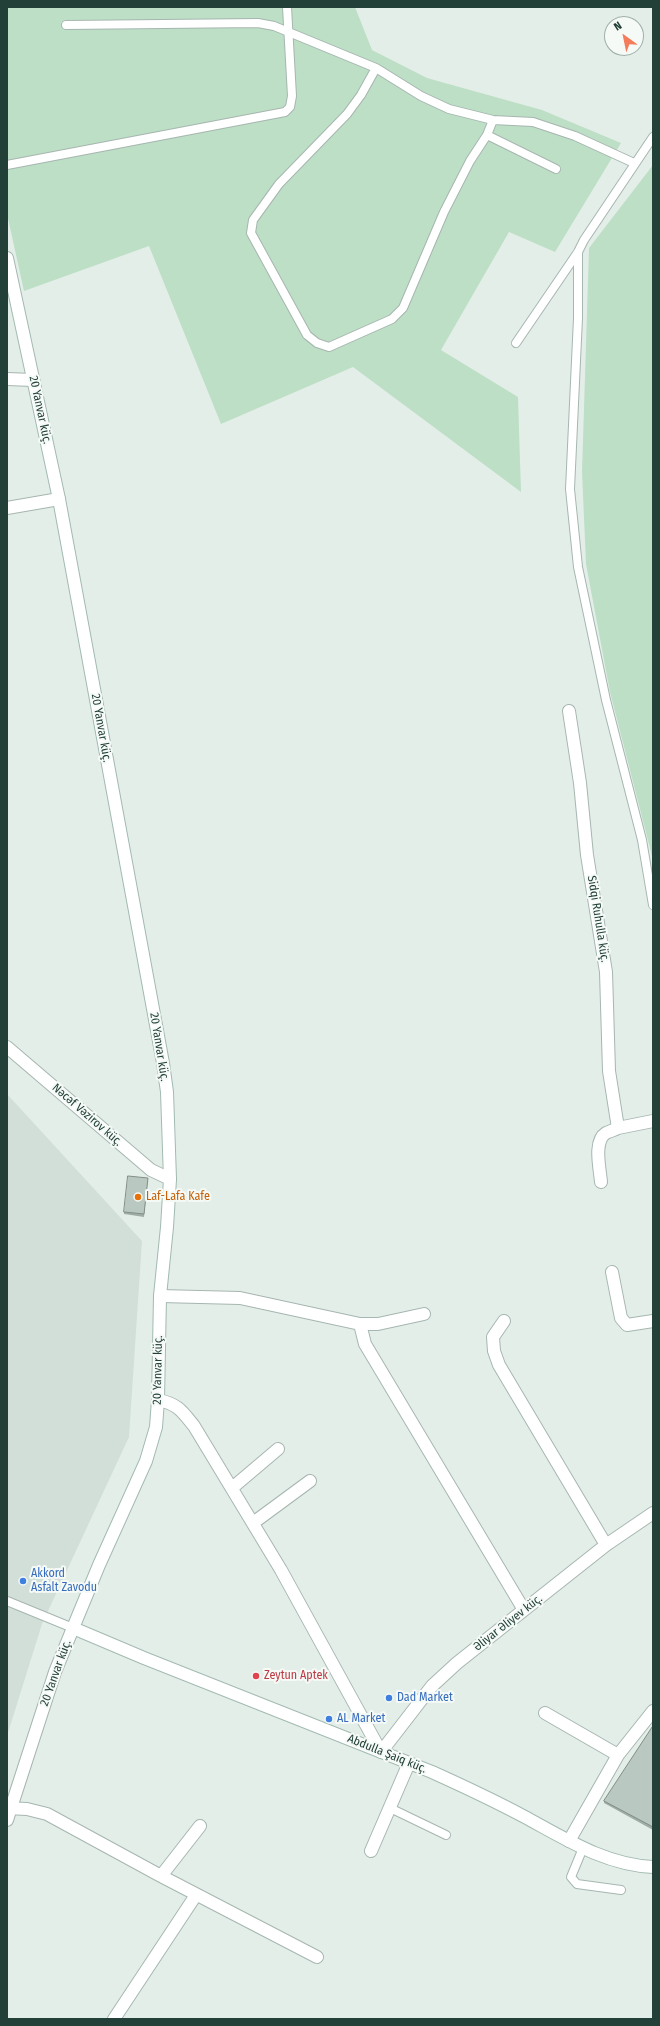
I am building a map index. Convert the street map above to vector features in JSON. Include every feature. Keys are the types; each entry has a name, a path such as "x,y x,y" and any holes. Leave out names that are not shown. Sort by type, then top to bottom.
{"street":[{"name":"20 Yanvar küç.","path":"7,258 59,499 163,1063 167,1100 170,1179 168,1227 160,1296 156,1427 146,1461 99,1564 55,1672 9,1808 7,1820"},
{"path":"7,379 33,380"},
{"path":"7,508 59,499"},
{"name":"Sidqi Ruhulla küç.","path":"569,711 580,783 587,855 606,972 609,1071 618,1128"},
{"name":"Nəcəf Vəzirov küç.","path":"7,1047 151,1170 170,1179"},
{"path":"601,1182 599,1149 600,1140 605,1134 618,1128 653,1121"},
{"path":"612,1272 621,1318 627,1325 653,1321"},
{"path":"160,1296 240,1298 360,1324 378,1324 424,1314"},
{"path":"504,1321 493,1337 494,1351 499,1365 606,1545"},
{"path":"360,1324 365,1344 524,1610"},
{"path":"158,1400 172,1403 181,1409 194,1426 285,1576 381,1752"},
{"path":"232,1488 278,1450"},
{"path":"253,1523 310,1480"},
{"name":"Əliyar Əliyev küç.","path":"381,1752 432,1686 457,1663 606,1545 653,1513"},
{"name":"Abdulla Şaiq küç.","path":"73,1628 478,1792 583,1848 617,1862 653,1867"},
{"path":"569,1841 618,1755 653,1711"},
{"path":"545,1713 618,1755"},
{"path":"371,1851 409,1763"},
{"path":"9,1808 26,1808 47,1814 160,1876 317,1957"},
{"path":"160,1876 200,1826"},
{"path":"114,2019 196,1895"}],"lane":[{"path":"7,165 285,112 290,107 292,96 287,31 287,7"},
{"path":"66,25 258,23 274,26 376,68 422,96 450,109 493,120 508,119 533,122 575,136 634,163"},
{"path":"376,68 361,95 347,114 279,184 252,220 251,234 307,335 317,343 329,347 392,319 403,308 444,212 470,161 487,135 493,120"},
{"path":"487,135 556,169"},
{"path":"516,343 578,252 584,240 634,163 653,137"},
{"path":"578,252 578,318 570,489 578,567 604,693 642,840 653,905"},
{"path":"7,1601 73,1628"},
{"path":"390,1808 446,1835"},
{"path":"583,1848 571,1877 573,1881 577,1884 621,1890"}],"shaded area":[{"path":"7,1094 142,1241 129,1437 42,1624 7,1736"}],"green space":[{"path":"7,7 355,7 372,50 427,78 542,110 621,143 555,252 509,232 441,350 518,397 521,492 353,367 221,424 149,246 24,291 7,214"},
{"path":"653,165 653,860 610,692 586,564 582,472 589,248"}],"building":[{"path":"128,1176 148,1178 144,1214 124,1212"},
{"path":"653,1726 653,1827 604,1801"}],"place":[{"name":"Laf-Lafa Kafe","path":"138,1197"},
{"name":"Akkord Asfalt Zavodu","path":"23,1581"},
{"name":"Zeytun Aptek","path":"256,1676"},
{"name":"Dad Market","path":"389,1698"},
{"name":"AL Market","path":"329,1719"}]}
